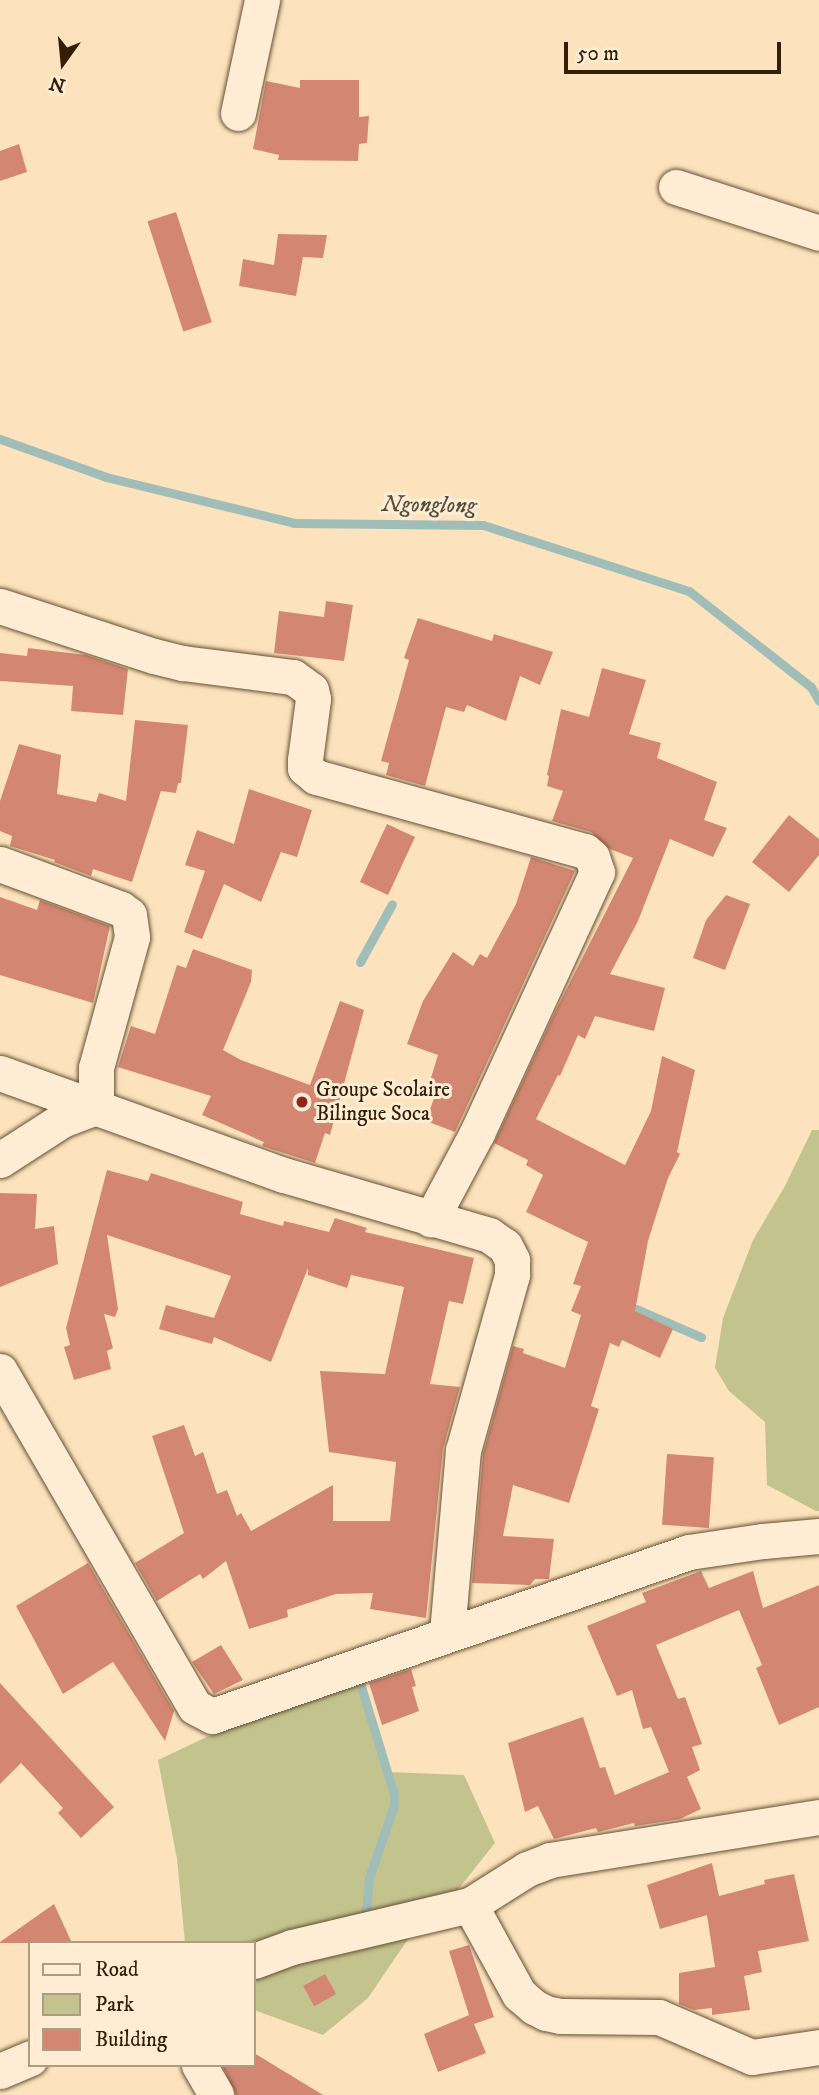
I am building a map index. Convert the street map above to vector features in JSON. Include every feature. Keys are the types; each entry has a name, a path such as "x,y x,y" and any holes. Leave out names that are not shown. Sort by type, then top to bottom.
{"street":[{"path":"238,113 262,0"},
{"path":"676,187 819,233"},
{"path":"0,606 164,659 293,677 311,690 313,699 305,768 316,777 585,851 592,857 597,872 477,1133 431,1219"},
{"path":"0,864 121,909 129,915 132,937 96,1068 96,1107"},
{"path":"0,1073 284,1175 489,1235 505,1246 513,1260 513,1275 463,1450 447,1633"},
{"path":"0,1160 62,1120 96,1107"},
{"path":"0,1371 195,1707 202,1713 221,1714 447,1633 689,1552 819,1536"},
{"path":"256,1960 292,1947 470,1905 527,1868 550,1860 819,1817"},
{"path":"470,1905 519,1994 540,2010 560,2017 659,2017 752,2057 819,2047"},
{"path":"0,2071 28,2060"},
{"path":"200,2067 216,2095"}],"green space":[{"path":"812,1130 819,1130 819,1511 767,1485 765,1422 729,1391 715,1368 723,1318 753,1240 785,1186"},
{"path":"356,1679 388,1772 464,1775 495,1843 452,1897 425,1914 368,1998 323,2035 256,2011 256,1941 185,1941 177,1859 158,1760 215,1733"}],"building":[{"path":"300,80 359,80 359,117 369,116 367,143 359,144 358,161 278,160 279,155 253,149 266,81 300,88"},
{"path":"19,144 27,172 0,181 0,151"},
{"path":"176,212 212,322 183,332 147,221"},
{"path":"278,234 327,235 323,258 303,257 296,296 239,286 243,259 274,265"},
{"path":"326,601 353,605 344,661 274,653 279,611 324,617"},
{"path":"418,618 492,641 494,634 553,652 540,685 520,676 506,721 467,705 464,712 446,707 425,786 386,775 389,763 381,761 409,660 404,658"},
{"path":"28,648 86,655 128,669 123,715 71,711 73,686 0,681 0,653 27,656"},
{"path":"602,668 646,680 629,734 661,743 657,758 717,782 704,820 727,828 713,857 670,839 638,921 610,974 665,988 654,1031 595,1016 585,1039 578,1035 560,1076 558,1075 536,1119 625,1165 651,1111 662,1056 695,1070 677,1152 680,1154 668,1178 648,1241 635,1311 673,1329 660,1358 622,1340 619,1347 610,1343 591,1406 599,1409 569,1503 513,1485 503,1536 554,1539 549,1579 535,1579 530,1585 472,1583 483,1454 513,1346 524,1349 523,1353 565,1368 581,1315 571,1311 581,1286 573,1284 588,1242 526,1212 543,1175 526,1165 528,1160 494,1143 554,1014 633,858 610,849 591,832 552,821 563,791 547,786 547,775 561,709 589,717"},
{"path":"135,720 188,725 181,783 178,783 176,793 161,791 132,882 93,869 91,876 54,862 55,860 10,846 12,836 0,831 0,801 19,744 61,755 57,794 96,802 99,793 126,801"},
{"path":"249,789 312,810 297,857 281,852 261,902 224,884 202,939 184,932 205,871 185,865 197,830 234,844"},
{"path":"789,815 819,839 819,855 789,892 752,862"},
{"path":"387,824 415,837 388,895 360,882"},
{"path":"531,857 575,871 455,1132 426,1121 439,1084 430,1081 438,1055 407,1044 423,1001 453,952 473,966 480,954 487,958 516,904"},
{"path":"726,895 750,904 725,970 693,958 706,920"},
{"path":"0,897 37,910 40,900 110,926 93,1003 0,975"},
{"path":"193,949 252,970 251,982 223,1050 241,1060 310,1085 340,1001 364,1010 330,1135 325,1133 315,1163 262,1146 264,1142 202,1115 211,1096 118,1067 131,1026 155,1034 177,965 186,968"},
{"path":"107,1170 148,1181 151,1173 243,1202 240,1214 283,1226 284,1221 329,1232 335,1218 367,1228 365,1232 474,1258 463,1304 449,1301 430,1384 460,1387 443,1448 426,1618 370,1609 373,1593 336,1594 287,1610 288,1617 249,1629 226,1561 203,1579 200,1574 157,1601 135,1563 184,1533 152,1436 184,1425 195,1456 203,1452 217,1494 227,1490 237,1516 241,1513 251,1531 333,1485 333,1521 390,1521 396,1462 329,1452 320,1371 385,1374 404,1287 351,1275 347,1288 308,1275 308,1268 271,1362 214,1337 212,1344 159,1329 166,1305 214,1318 231,1276 107,1235 118,1309 115,1317 104,1314 113,1348 107,1351 111,1369 74,1380 64,1347 70,1345 66,1328"},
{"path":"0,1193 37,1194 35,1229 54,1226 58,1264 0,1287"},
{"path":"667,1454 714,1457 709,1528 662,1525"},
{"path":"88,1563 174,1711 165,1741 113,1662 63,1694 16,1606"},
{"path":"701,1571 709,1588 753,1571 763,1608 819,1585 819,1707 779,1725 756,1668 762,1665 739,1610 656,1645 678,1699 685,1697 702,1744 692,1747 700,1770 687,1777 701,1809 680,1819 635,1826 634,1823 598,1832 596,1828 554,1839 538,1806 525,1812 508,1743 583,1717 600,1768 605,1767 615,1795 669,1772 651,1727 643,1729 632,1690 617,1696 587,1626 646,1602 642,1593"},
{"path":"221,1645 243,1680 214,1694 192,1662"},
{"path":"411,1669 416,1686 412,1687 419,1711 382,1725 369,1683"},
{"path":"0,1683 114,1807 81,1838 58,1813 63,1808 21,1763 0,1784"},
{"path":"712,1863 719,1896 765,1884 764,1880 794,1874 809,1941 758,1951 762,1972 744,1976 750,2010 712,2015 712,2008 694,2010 679,2004 679,1973 715,1967 707,1915 660,1929 647,1885"},
{"path":"54,1904 71,1941 28,1943 0,1942"},
{"path":"469,1945 494,2017 474,2024 486,2053 438,2072 424,2034 469,2015 449,1951"},
{"path":"325,1974 336,1994 314,2006 303,1986"},
{"path":"256,2054 323,2095 236,2095 223,2067 256,2067"}],"waterway":[{"name":"Ngonglong","path":"0,439 106,477 294,523 483,525 689,591 811,687 819,701"},
{"path":"360,962 392,904"},
{"path":"636,1309 701,1337"},
{"path":"357,1673 394,1795 394,1805 369,1878 365,1921"}],"place":[{"name":"Groupe Scolaire Bilingue Soca","path":"302,1102"}]}
